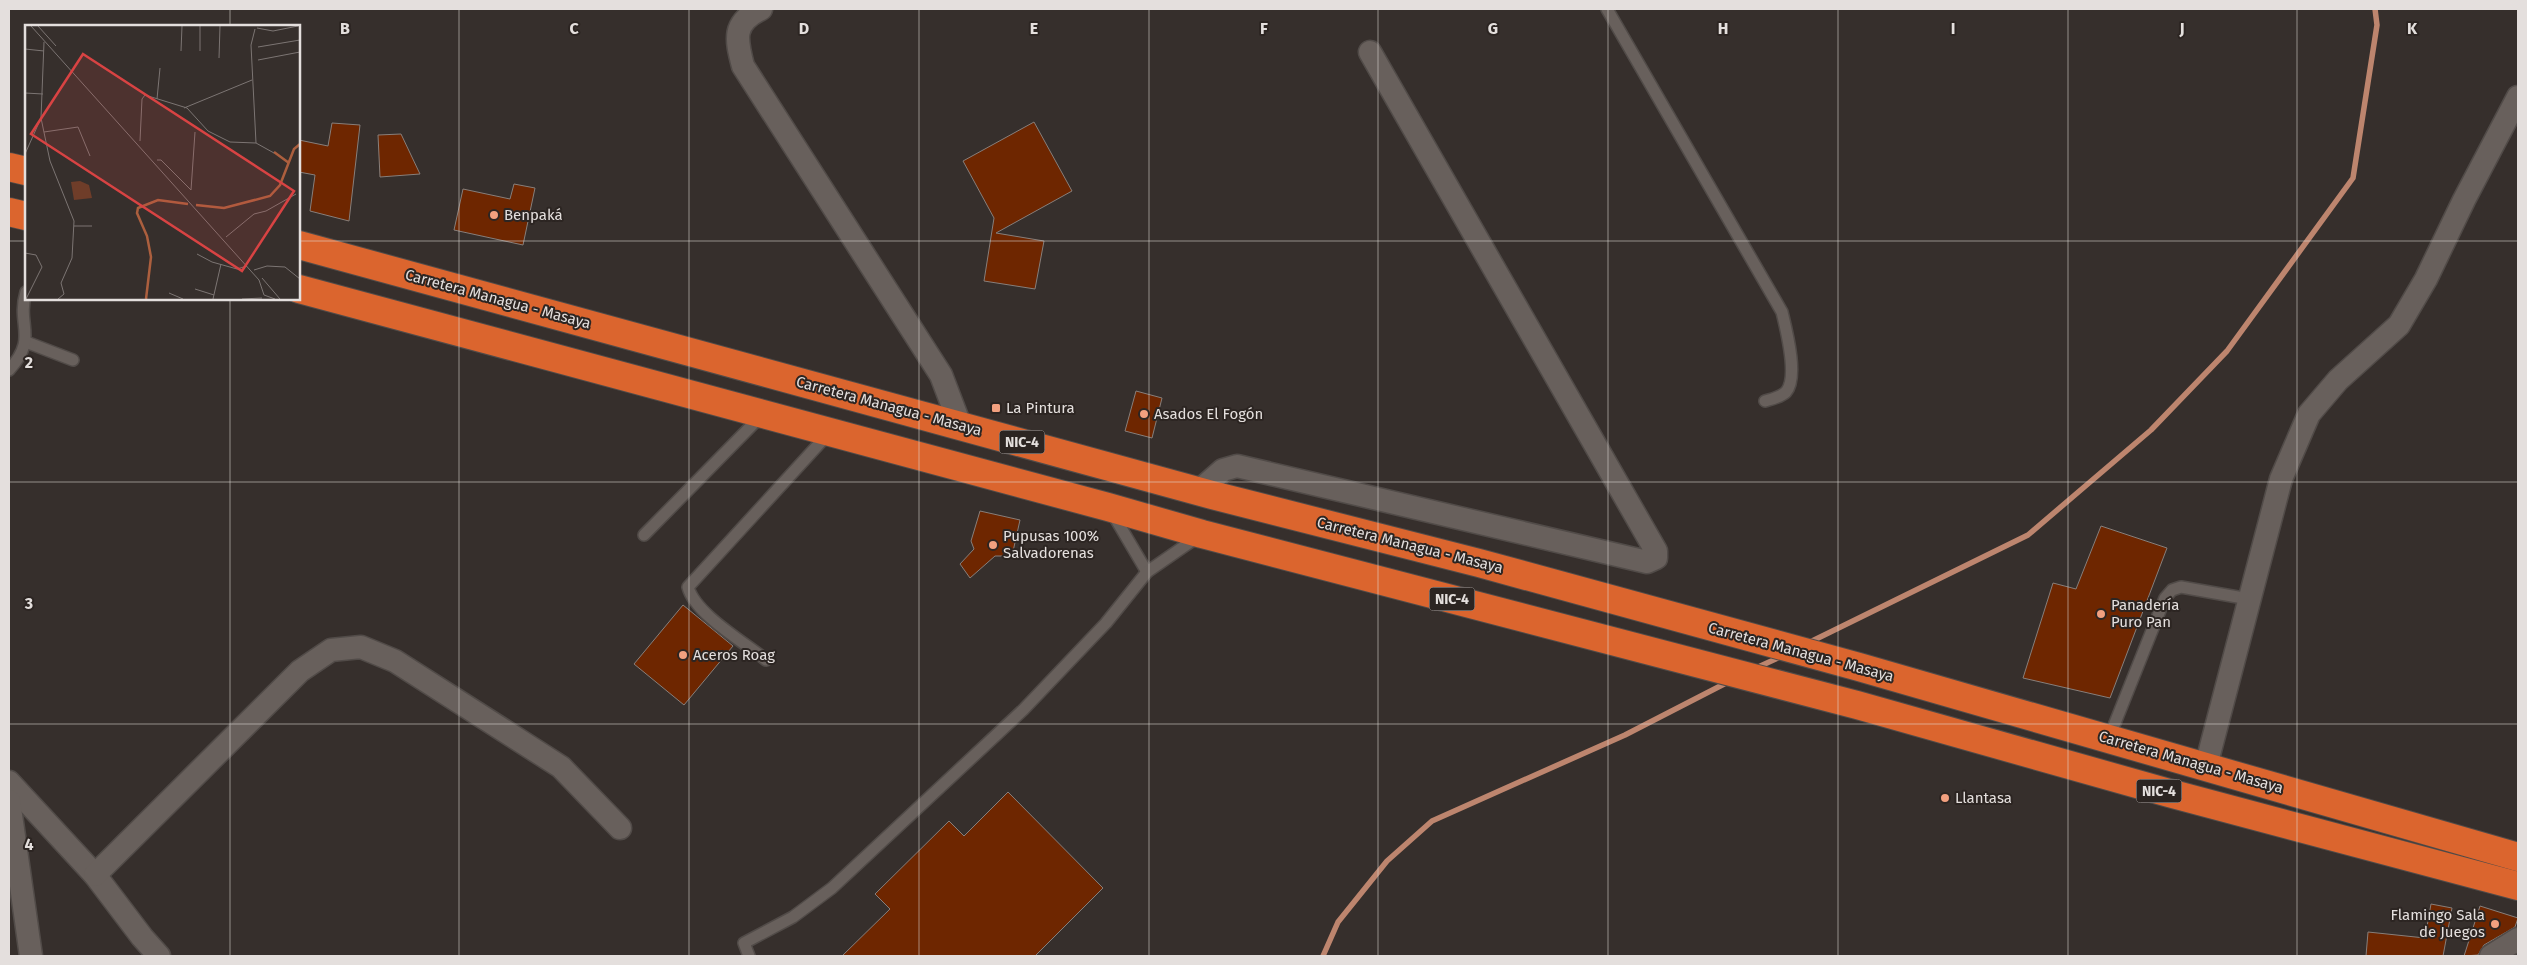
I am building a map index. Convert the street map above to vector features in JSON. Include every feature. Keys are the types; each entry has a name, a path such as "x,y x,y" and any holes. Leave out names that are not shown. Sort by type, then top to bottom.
{"highway":[{"path":"9,167 25,171"},
{"path":"9,212 25,216"},
{"name":"Carretera Managua - Masaya","path":"300,245 1200,491 1479,562 1859,667 2518,857"},
{"path":"392,315 406,315 417,307 420,293 415,281 403,274"},
{"path":"454,330 444,322 442,317 440,311 443,299 452,291 465,289"},
{"name":"NIC-4","path":"300,290 454,330 1202,534 1801,690 2169,794 2518,886"},
{"path":"960,425 973,441 992,458 1062,475 1087,488 1108,507"},
{"path":"1202,534 1212,519 1227,512 1274,520 1324,523"}],"street":[{"path":"761,9 750,14 738,32 737,44 743,66 941,376 960,425"},
{"path":"1200,491 1223,470 1237,466 1647,562 1656,558 1656,551 1370,52"},
{"path":"2206,766 2281,479 2310,414 2338,380 2399,325 2426,279 2464,200 2518,97"},
{"path":"95,875 300,671 331,650 361,647 395,660 561,767 620,828"},
{"path":"9,782 95,875 142,938 159,956"},
{"path":"9,801 31,956"},
{"path":"2490,956 2518,939"}],"lane":[{"path":"1607,9 1782,312 1788,338 1791,369 1788,390 1782,395 1765,402"},
{"path":"9,370 21,357 26,342 23,304 25,296"},
{"path":"26,342 73,360"},
{"path":"644,535 763,414"},
{"path":"766,660 701,609 690,597 688,587 829,432"},
{"path":"1108,507 1147,572"},
{"path":"749,956 744,943 793,917 832,888 1024,710 1106,623 1147,572 1202,534"},
{"path":"2109,738 2165,598 2172,590 2181,587 2249,599"}],"building":[{"path":"1034,122 1072,191 996,233 1044,241 1035,289 984,281 994,218 963,161"},
{"path":"332,123 360,125 349,221 310,211 315,175 300,172 300,140 328,146"},
{"path":"401,134 420,174 380,177 378,135"},
{"name":"Benpaká","path":"514,184 535,188 523,245 454,230 463,189 510,199"},
{"name":"Asados El Fogón","path":"1136,391 1162,398 1152,438 1125,431"},
{"name":"Pupusas 100% Salvadorenas","path":"980,511 1020,520 1012,556 995,556 970,578 960,564 974,549 971,541"},
{"path":"2101,526 2167,548 2110,698 2023,678 2053,583 2076,589"},
{"name":"Aceros Roag","path":"683,605 733,646 684,705 634,664"},
{"path":"1008,792 1103,888 1035,956 842,956 890,909 875,894 949,821 964,836"},
{"path":"2431,904 2452,908 2443,956 2366,956 2368,932 2425,938"},
{"name":"Flamingo Sala de Juegos","path":"2480,906 2518,918 2515,927 2484,945 2478,955 2464,956"}],"waterway":[{"path":"1808,643 2028,535 2151,430 2227,351 2353,178 2377,25 2375,9"},
{"path":"1756,668 1782,656"},
{"path":"1323,956 1338,922 1387,861 1432,821 1625,735 1730,681"}],"place":[{"name":"Benpaká","path":"494,215"},
{"name":"La Pintura","path":"996,408"},
{"name":"Asados El Fogón","path":"1144,414"},
{"name":"Pupusas 100% Salvadorenas","path":"993,545"},
{"name":"Panadería Puro Pan","path":"2101,614"},
{"name":"Aceros Roag","path":"683,655"},
{"name":"Llantasa","path":"1945,798"},
{"name":"Flamingo Sala de Juegos","path":"2495,924"}]}
